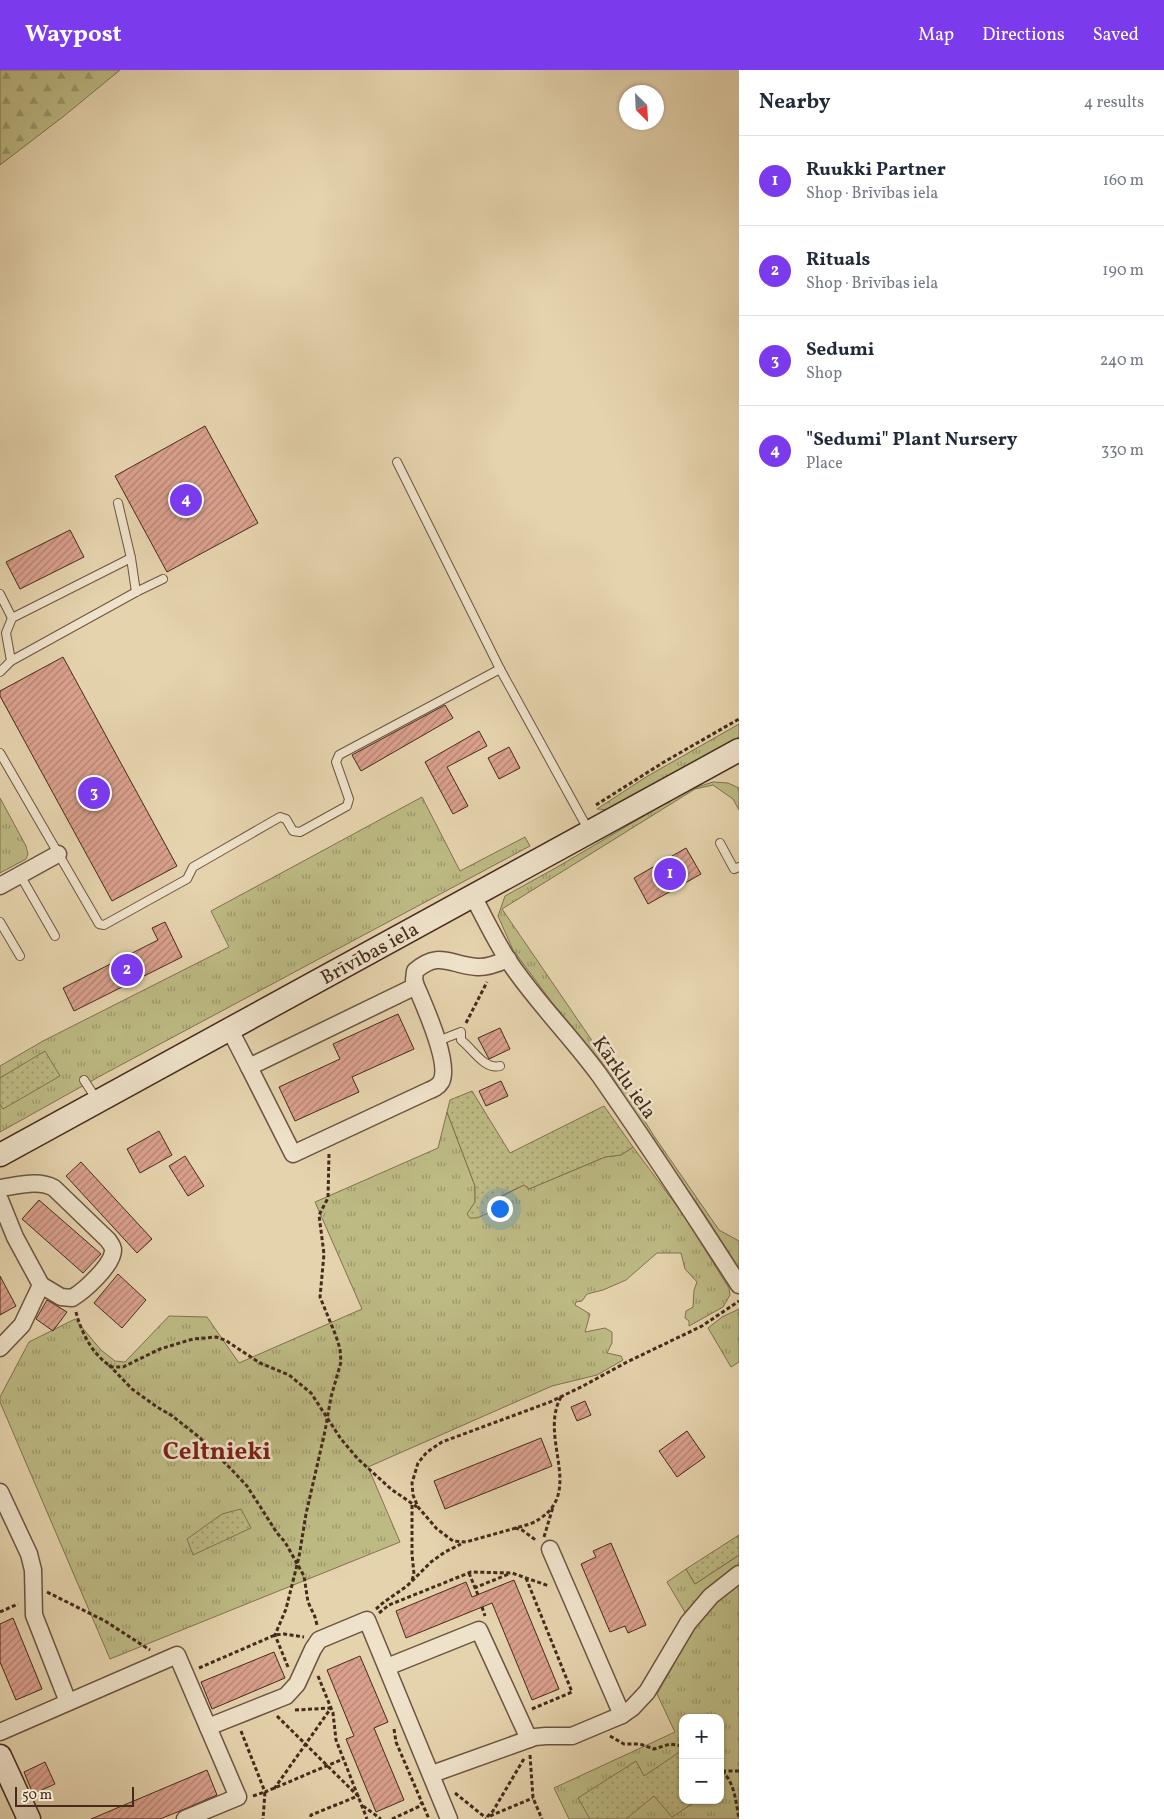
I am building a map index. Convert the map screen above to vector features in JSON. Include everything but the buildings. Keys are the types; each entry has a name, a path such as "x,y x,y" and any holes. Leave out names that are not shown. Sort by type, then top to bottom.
{"main road":[{"name":"Brīvības iela","path":"0,1155 473,896 585,824 738,753"},
{"path":"0,1756 29,1819"}],"street":[{"path":"0,886 58,854"},
{"name":"Kārklu iela","path":"473,896 502,962 600,1076 739,1285"},
{"path":"230,1030 293,1154 428,1092 439,1085 442,1079 442,1072 438,1041 414,980 415,971 423,964 434,959 479,967 502,962"},
{"path":"249,1067 416,986"},
{"path":"0,1188 36,1184 48,1185 54,1188 111,1243 113,1248 112,1254 104,1268 87,1287 70,1298 61,1297 41,1285 27,1262 0,1200"},
{"path":"0,1348 22,1325 41,1285"},
{"path":"0,1492 27,1546 33,1570 33,1608 36,1622 68,1702"},
{"path":"548,1548 622,1715"},
{"path":"434,1779 529,1739 546,1736 572,1736 622,1715 632,1708 646,1692 688,1623 712,1596 739,1574"},
{"path":"208,1727 286,1696 296,1686 320,1640 367,1620 449,1819"},
{"path":"387,1667 479,1630 529,1739"},
{"path":"0,1732 177,1655 238,1796 185,1819"}],"lane":[{"path":"397,462 500,669 585,824"},
{"path":"118,502 131,558 136,592"},
{"path":"11,661 6,633 12,618 131,558"},
{"path":"0,672 11,661 163,579"},
{"path":"0,594 12,618"},
{"path":"0,753 99,924 104,925 188,879 192,867 280,817 286,819 293,831 300,832 347,806 349,799 336,762 338,755 500,669"},
{"path":"720,843 734,869 739,867"},
{"path":"20,875 55,936"},
{"path":"0,922 20,956"},
{"path":"438,1041 461,1032 461,1040 485,1063 492,1067 500,1066"},
{"path":"84,1080 98,1102"}],"path":[{"path":"585,824 664,762 739,719"},
{"path":"461,1032 502,962"},
{"path":"296,1686 275,1636 286,1609 298,1562 306,1514 341,1362 336,1336 320,1297 324,1254 319,1215 328,1198 330,1168 329,1137"},
{"path":"70,1298 81,1330 98,1354 132,1389 171,1415 199,1437 246,1486 298,1562 306,1581 308,1602 315,1617 320,1640 284,1634 275,1636 185,1674"},
{"path":"410,1583 414,1574 412,1554 413,1476 418,1463 436,1446 452,1437 500,1422 600,1378 627,1362 702,1326 739,1301"},
{"path":"109,1365 123,1367 160,1349 193,1339 216,1337 225,1340 260,1363 293,1379 311,1393 341,1439 367,1469 391,1489 418,1507 444,1535 456,1542 466,1542"},
{"path":"548,1548 544,1542 544,1536 561,1483 553,1434 553,1420 560,1397"},
{"path":"412,1489 418,1507"},
{"path":"367,1620 384,1602 410,1583 438,1556 466,1542 534,1522 547,1513 554,1504"},
{"path":"512,1528 522,1530 548,1548"},
{"path":"367,1620 390,1606 469,1573 512,1573 569,1593"},
{"path":"469,1573 478,1595"},
{"path":"474,1588 512,1573"},
{"path":"518,1715 572,1692 526,1578"},
{"path":"33,1590 48,1592 105,1621 166,1660"},
{"path":"310,1656 334,1717 336,1740 368,1819"},
{"path":"266,1705 358,1796"},
{"path":"292,1710 331,1708"},
{"path":"274,1788 331,1708"},
{"path":"235,1717 265,1792 263,1819"},
{"path":"597,1726 615,1740 624,1744 640,1744 654,1749 670,1744 679,1745"},
{"path":"487,1818 530,1748 533,1798 542,1819"},
{"path":"238,1796 250,1797 265,1792 343,1759"},
{"path":"724,1770 739,1771"},
{"path":"724,1774 732,1788 739,1819"},
{"path":"392,1819 420,1806 434,1779 487,1818"},
{"path":"310,1819 310,1815 358,1796"},
{"path":"487,1818 533,1798"},
{"path":"362,1805 381,1819"}],"green space":[{"path":"0,70 120,70 0,165"},
{"path":"739,724 739,737 614,808 606,810 597,809 646,777"},
{"path":"713,782 728,783 739,788 739,810 733,799 713,785 695,789 502,909 719,1230 739,1241 739,1268 701,1209 631,1108 609,1071 551,1001 513,950 498,916 505,896 688,790"},
{"path":"422,797 460,871 525,837 530,846 104,1074 0,1132 0,1066 43,1041 229,947 211,911"},
{"path":"0,798 26,846 28,854 26,859 0,873"},
{"path":"45,1051 60,1076 3,1109 0,1104 0,1078"},
{"path":"472,1091 510,1153 604,1106 633,1147 621,1155 605,1157 529,1189 524,1185 497,1198 497,1209 477,1218 470,1218 467,1214 475,1202 475,1186 447,1112 450,1100"},
{"path":"447,1112 475,1186 475,1202 468,1214 524,1185 529,1189 605,1157 621,1155 633,1147 682,1213 729,1288 730,1295 723,1307 689,1326 689,1321 685,1318 686,1311 693,1307 694,1290 697,1282 685,1269 681,1253 657,1253 626,1280 603,1290 587,1294 582,1301 576,1302 575,1305 590,1314 585,1332 605,1328 612,1332 612,1343 607,1353 621,1356 623,1360 597,1375 552,1386 368,1467 400,1542 110,1659 0,1402 0,1397 29,1342 75,1319 101,1350 115,1361 125,1362 169,1316 207,1317 239,1363 362,1309 315,1202 438,1148"},
{"path":"739,1309 739,1362 731,1367 708,1328 722,1317"},
{"path":"241,1509 251,1528 193,1555 187,1539 222,1514"},
{"path":"739,1535 739,1555 695,1584 686,1569"},
{"path":"739,1555 739,1565 703,1593 686,1614 667,1582 686,1569 695,1584"},
{"path":"739,1582 739,1819 569,1819 554,1788 675,1732 657,1694 708,1608"},
{"path":"679,1752 679,1804 692,1804 672,1817 654,1796 626,1819 590,1819 578,1798 636,1761 644,1776"}],"place":[{"name":"\"Sedumi\" Plant Nursery","path":"186,500"},
{"name":"Sedumi","path":"94,793"},
{"name":"Ruukki Partner","path":"670,874"},
{"name":"Rituals","path":"127,970"}],"district":[{"name":"Celtnieki","path":"217,1450"}]}
